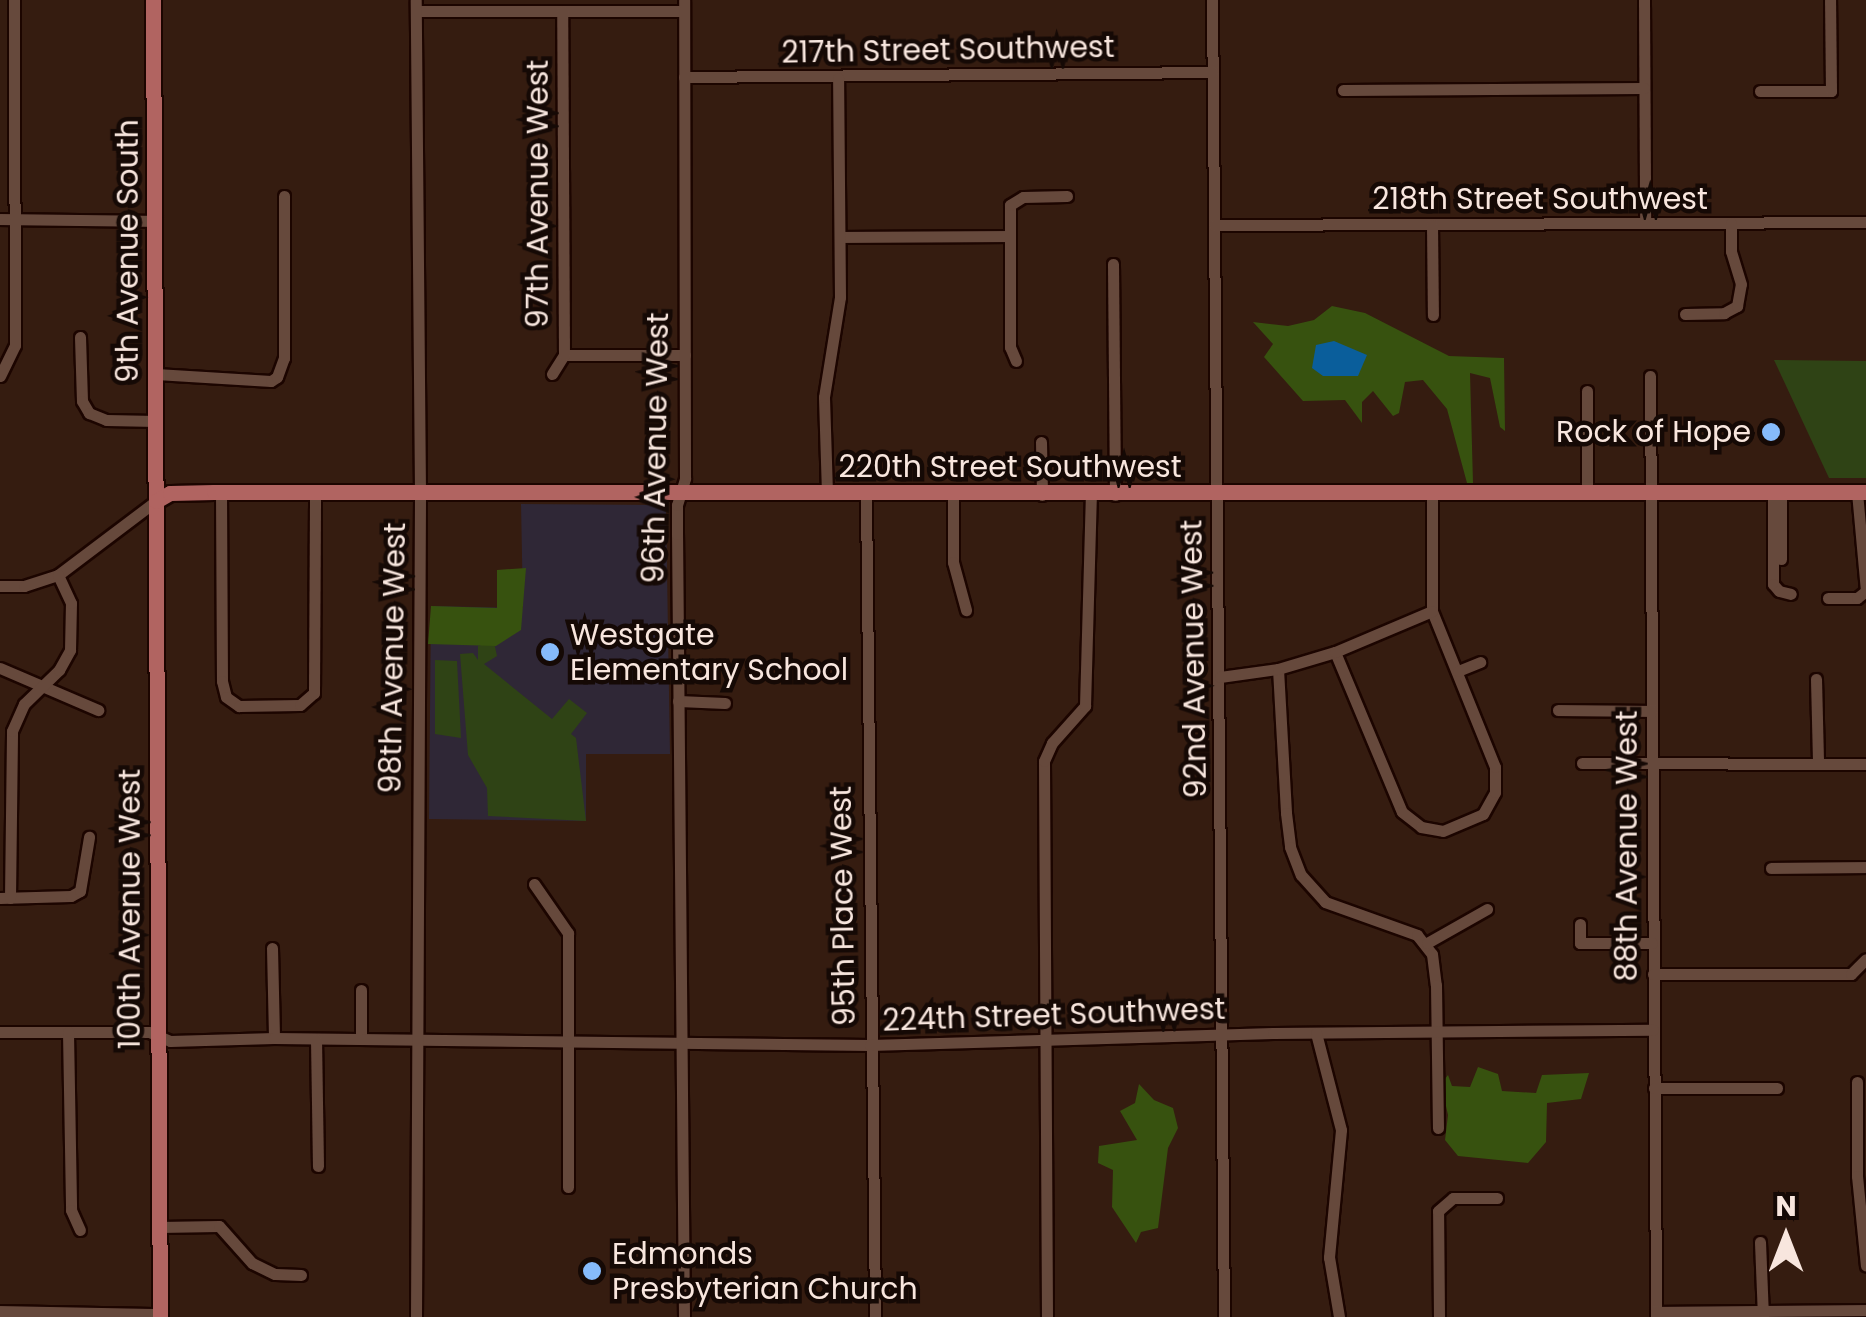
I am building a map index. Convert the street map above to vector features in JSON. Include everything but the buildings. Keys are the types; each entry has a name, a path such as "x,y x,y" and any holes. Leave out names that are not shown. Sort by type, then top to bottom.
{"main road":[{"name":"9th Avenue South","path":"154,0 156,502"},
{"name":"220th Street Southwest","path":"156,502 170,493 221,492 1861,492"},
{"name":"100th Avenue West","path":"156,502 160,1315"}],"street":[{"path":"0,376 16,346 14,0"},
{"name":"92nd Avenue West","path":"1212,0 1224,1317"},
{"path":"1644,0 1645,223"},
{"path":"1760,91 1831,91 1830,0"},
{"path":"416,5 562,11 684,6"},
{"name":"98th Avenue West","path":"416,5 420,492 416,1317"},
{"name":"96th Avenue West","path":"684,6 685,478 680,493 678,701 684,1317"},
{"name":"97th Avenue West","path":"552,374 564,354 562,11"},
{"name":"217th Street Southwest","path":"684,77 1212,72"},
{"path":"826,493 824,398 839,311 838,78"},
{"path":"1343,90 1644,88"},
{"path":"156,374 270,381 282,370 284,196"},
{"path":"1016,361 1010,347 1008,215 1015,200 1068,196"},
{"path":"0,219 156,221"},
{"name":"218th Street Southwest","path":"1214,224 1866,222"},
{"path":"1685,314 1724,313 1737,306 1741,284 1731,252 1731,223"},
{"path":"1432,225 1433,314"},
{"path":"840,237 1008,236"},
{"path":"1113,264 1115,494"},
{"path":"80,336 82,400 89,413 106,420 156,421"},
{"path":"564,354 685,355"},
{"name":"88th Avenue West","path":"1650,376 1656,1315"},
{"path":"1587,391 1587,493"},
{"path":"1041,442 1042,494"},
{"path":"221,492 226,697 239,706 310,701 316,684 315,493"},
{"path":"1828,598 1857,598 1866,590 1861,492"},
{"path":"1777,493 1781,582"},
{"path":"1777,493 1773,584 1778,591 1790,594"},
{"name":"95th Place West","path":"866,494 875,1317"},
{"path":"953,494 953,562 966,610"},
{"path":"1335,652 1402,812 1421,827 1443,831 1483,814 1495,792 1496,767 1432,611 1432,494"},
{"path":"1047,1317 1044,762 1052,743 1085,706 1091,495"},
{"path":"0,586 24,586 58,575 156,502"},
{"path":"58,575 70,603 70,650 59,670 24,704 12,731 5,898 71,896 80,891 90,837"},
{"path":"1220,677 1278,669 1335,652 1432,611"},
{"path":"1458,671 1480,662"},
{"path":"0,668 98,710"},
{"path":"1278,669 1286,813 1290,847 1301,875 1316,895 1334,908 1404,930 1427,943 1435,975 1438,1128"},
{"path":"1816,680 1818,763"},
{"path":"678,701 725,703"},
{"path":"1558,710 1652,711"},
{"path":"1582,763 1866,764"},
{"path":"1771,868 1866,868"},
{"path":"534,884 568,933 568,1187"},
{"path":"1427,943 1487,908"},
{"path":"1580,924 1580,942 1652,943"},
{"path":"272,948 274,1038"},
{"path":"1653,974 1851,974 1864,963"},
{"path":"360,990 361,1039"},
{"name":"224th Street Southwest","path":"0,1032 149,1032 170,1041 274,1038 870,1045 1316,1033 1653,1030"},
{"path":"68,1032 71,1210 80,1230"},
{"path":"1316,1033 1341,1130 1329,1257 1339,1317"},
{"path":"316,1039 318,1166"},
{"path":"1857,1082 1857,1176 1866,1266"},
{"path":"1654,1088 1777,1088"},
{"path":"1439,1317 1438,1211 1453,1198 1497,1198"},
{"path":"159,1227 219,1226 252,1263 275,1274 301,1275"},
{"path":"1760,1242 1762,1314"},
{"path":"1656,1315 1866,1310"},
{"path":"0,1311 160,1315"}],"shaded area":[{"name":"Westgate Elementary School","path":"521,504 659,505 666,510 670,754 586,754 586,821 429,819 431,606 523,608"}],"green space":[{"path":"1332,306 1365,313 1449,356 1504,358 1505,431 1500,427 1490,378 1470,373 1473,483 1467,483 1447,409 1423,380 1405,382 1399,413 1393,416 1373,391 1362,402 1362,423 1345,400 1303,401 1264,357 1273,344 1253,322 1288,326 1314,320"},
{"path":"1774,360 1866,361 1866,478 1829,478"},
{"path":"526,568 521,630 496,646 428,644 431,606 497,608 497,570"},
{"path":"494,642 497,656 484,664 552,719 569,699 587,713 571,734 576,738 586,821 488,816 487,788 468,755 460,654 473,653 478,660 478,646"},
{"path":"435,660 457,661 461,738 435,734"},
{"path":"1478,1067 1498,1074 1502,1091 1536,1093 1542,1075 1589,1073 1581,1099 1547,1103 1546,1142 1528,1163 1458,1156 1445,1140 1448,1115 1441,1084 1448,1075 1452,1086 1470,1087"},
{"path":"1139,1084 1154,1100 1173,1108 1178,1128 1168,1148 1158,1228 1141,1232 1136,1243 1112,1207 1113,1170 1098,1163 1099,1146 1137,1140 1120,1111 1135,1103"}],"water":[{"path":"1334,341 1367,355 1358,376 1323,376 1312,368 1316,345"}],"place":[{"name":"Rock of Hope","path":"1771,432"},
{"name":"Westgate Elementary School","path":"550,652"},
{"name":"Edmonds Presbyterian Church","path":"592,1271"}]}
